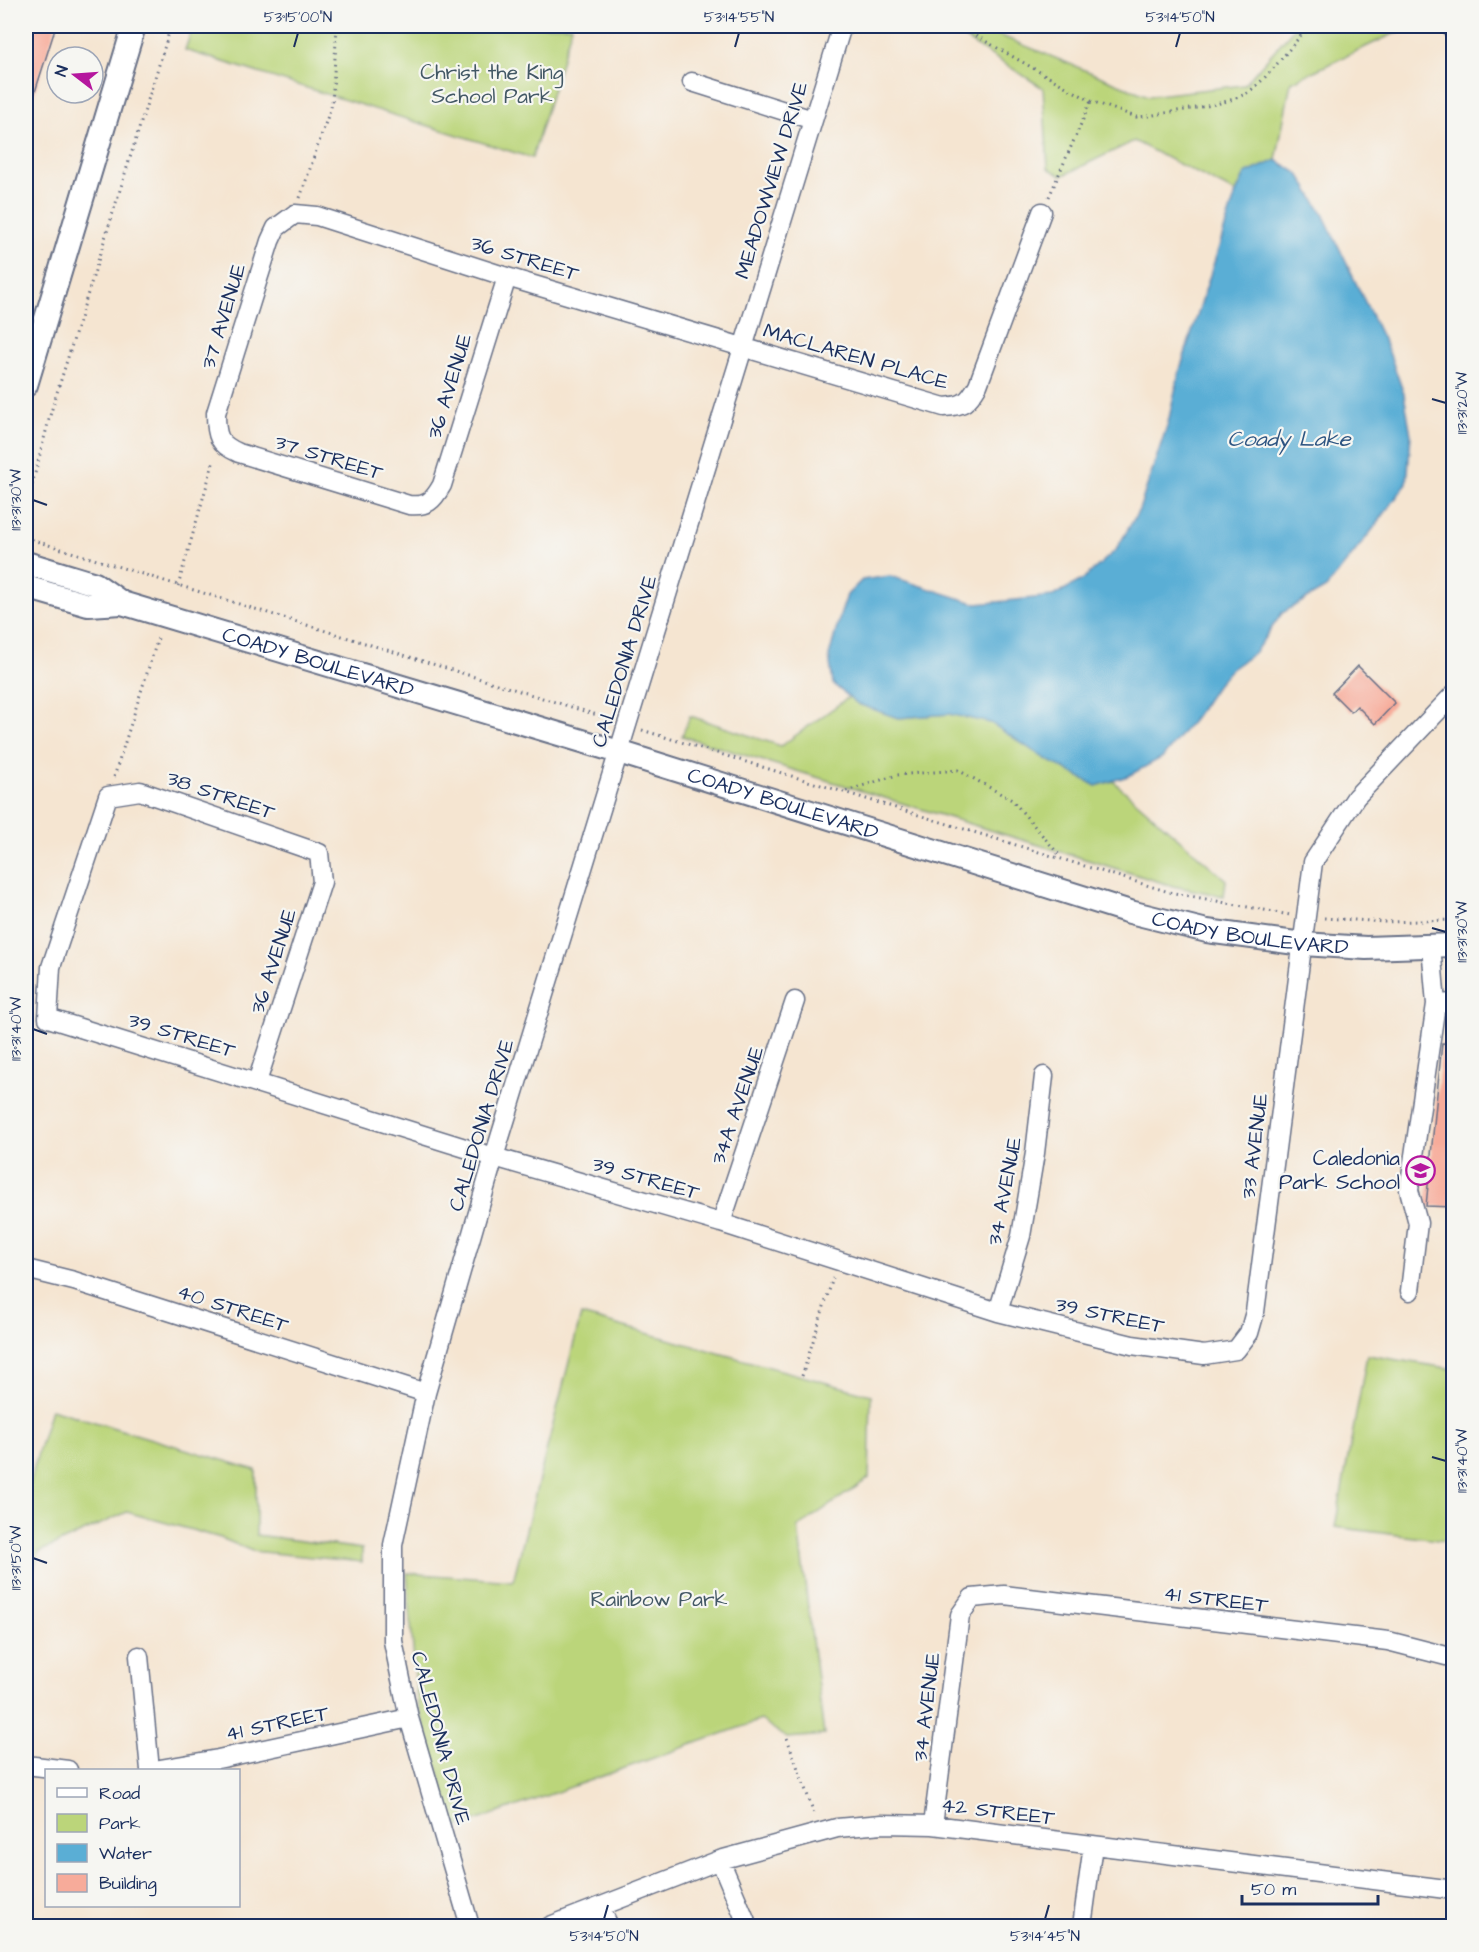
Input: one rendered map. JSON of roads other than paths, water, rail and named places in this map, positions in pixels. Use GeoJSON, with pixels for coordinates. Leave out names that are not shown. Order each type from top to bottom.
{"type":"FeatureCollection","features":[{"type":"Feature","properties":{"kind":"main road"},"geometry":{"type":"LineString","coordinates":[[26,385],[134,26]]}},
{"type":"Feature","properties":{"kind":"main road","name":"COADY BOULEVARD"},"geometry":{"type":"LineString","coordinates":[[26,562],[95,584],[122,603],[619,752],[1130,912],[1207,931],[1303,944],[1366,948],[1442,945]]}},
{"type":"Feature","properties":{"kind":"main road","name":"COADY BOULEVARD"},"geometry":{"type":"LineString","coordinates":[[26,587],[88,605],[122,603]]}},
{"type":"Feature","properties":{"kind":"street","name":"MEADOWVIEW DRIVE"},"geometry":{"type":"LineString","coordinates":[[743,348],[842,26]]}},
{"type":"Feature","properties":{"kind":"street"},"geometry":{"type":"LineString","coordinates":[[1450,26],[1454,31]]}},
{"type":"Feature","properties":{"kind":"street"},"geometry":{"type":"LineString","coordinates":[[692,82],[813,120]]}},
{"type":"Feature","properties":{"kind":"street","name":"MACLAREN PLACE"},"geometry":{"type":"LineString","coordinates":[[743,348],[944,407],[958,406],[969,399],[978,385],[1042,212]]}},
{"type":"Feature","properties":{"kind":"street","name":"36 STREET"},"geometry":{"type":"LineString","coordinates":[[295,214],[317,216],[507,277],[743,348]]}},
{"type":"Feature","properties":{"kind":"street","name":"37 AVENUE"},"geometry":{"type":"LineString","coordinates":[[220,441],[216,426],[216,413],[270,241],[276,228],[295,214]]}},
{"type":"Feature","properties":{"kind":"street","name":"36 AVENUE"},"geometry":{"type":"LineString","coordinates":[[427,503],[436,496],[442,485],[507,277]]}},
{"type":"Feature","properties":{"kind":"street","name":"CALEDONIA DRIVE"},"geometry":{"type":"LineString","coordinates":[[470,1926],[409,1718],[393,1641],[393,1545],[426,1393],[494,1157],[743,348]]}},
{"type":"Feature","properties":{"kind":"street","name":"37 STREET"},"geometry":{"type":"LineString","coordinates":[[220,441],[239,453],[409,505],[420,506],[427,503]]}},
{"type":"Feature","properties":{"kind":"street","name":"33 AVENUE"},"geometry":{"type":"LineString","coordinates":[[1236,1350],[1249,1333],[1255,1312],[1313,862],[1356,797],[1454,694]]}},
{"type":"Feature","properties":{"kind":"street","name":"38 STREET"},"geometry":{"type":"LineString","coordinates":[[48,1018],[51,967],[108,796],[140,791],[319,853]]}},
{"type":"Feature","properties":{"kind":"street","name":"36 AVENUE"},"geometry":{"type":"LineString","coordinates":[[257,1082],[322,882],[319,853]]}},
{"type":"Feature","properties":{"kind":"street"},"geometry":{"type":"LineString","coordinates":[[1410,1292],[1418,1223],[1409,1190],[1445,1004],[1442,945]]}},
{"type":"Feature","properties":{"kind":"street","name":"34A AVENUE"},"geometry":{"type":"LineString","coordinates":[[721,1223],[795,1002]]}},
{"type":"Feature","properties":{"kind":"street","name":"39 STREET"},"geometry":{"type":"LineString","coordinates":[[48,1018],[494,1157],[721,1223],[998,1312],[1132,1345],[1204,1355],[1236,1350]]}},
{"type":"Feature","properties":{"kind":"street","name":"34 AVENUE"},"geometry":{"type":"LineString","coordinates":[[998,1312],[1021,1236],[1035,1153],[1044,1076]]}},
{"type":"Feature","properties":{"kind":"street","name":"40 STREET"},"geometry":{"type":"LineString","coordinates":[[26,1269],[74,1281],[426,1393]]}},
{"type":"Feature","properties":{"kind":"street","name":"41 STREET"},"geometry":{"type":"LineString","coordinates":[[972,1598],[1004,1595],[1388,1641],[1454,1658]]}},
{"type":"Feature","properties":{"kind":"street","name":"34 AVENUE"},"geometry":{"type":"LineString","coordinates":[[933,1825],[960,1615],[972,1598]]}},
{"type":"Feature","properties":{"kind":"street"},"geometry":{"type":"LineString","coordinates":[[139,1656],[152,1769]]}},
{"type":"Feature","properties":{"kind":"street","name":"41 STREET"},"geometry":{"type":"LineString","coordinates":[[158,1769],[218,1759],[409,1718]]}},
{"type":"Feature","properties":{"kind":"street"},"geometry":{"type":"LineString","coordinates":[[26,1765],[60,1769]]}},
{"type":"Feature","properties":{"kind":"street","name":"42 STREET"},"geometry":{"type":"LineString","coordinates":[[550,1926],[720,1860],[837,1828],[882,1824],[933,1825],[1454,1890]]}},
{"type":"Feature","properties":{"kind":"street"},"geometry":{"type":"LineString","coordinates":[[1082,1926],[1093,1845]]}},
{"type":"Feature","properties":{"kind":"street"},"geometry":{"type":"LineString","coordinates":[[720,1860],[748,1926]]}},
{"type":"Feature","properties":{"kind":"street"},"geometry":{"type":"LineString","coordinates":[[600,1907],[609,1926]]}},
{"type":"Feature","properties":{"kind":"water","name":"Coady Lake"},"geometry":{"type":"Polygon","coordinates":[[[1276,160],[1299,174],[1323,214],[1389,352],[1404,394],[1411,435],[1407,483],[1326,588],[1282,613],[1255,652],[1230,670],[1216,686],[1196,716],[1163,757],[1128,776],[1096,786],[1044,758],[991,723],[949,714],[898,718],[858,704],[833,684],[829,656],[840,616],[847,595],[862,580],[890,576],[977,604],[1053,596],[1082,580],[1116,550],[1139,510],[1168,423],[1179,373],[1236,193],[1245,174],[1276,160]]]}},
{"type":"Feature","properties":{"kind":"place","name":"Caledonia Park School"},"geometry":{"type":"Point","coordinates":[1421,1170]}},
{"type":"Feature","properties":{"kind":"park label","name":"Christ the King School Park"},"geometry":{"type":"Point","coordinates":[492,84]}},
{"type":"Feature","properties":{"kind":"park label","name":"Rainbow Park"},"geometry":{"type":"Point","coordinates":[659,1599]}}]}
